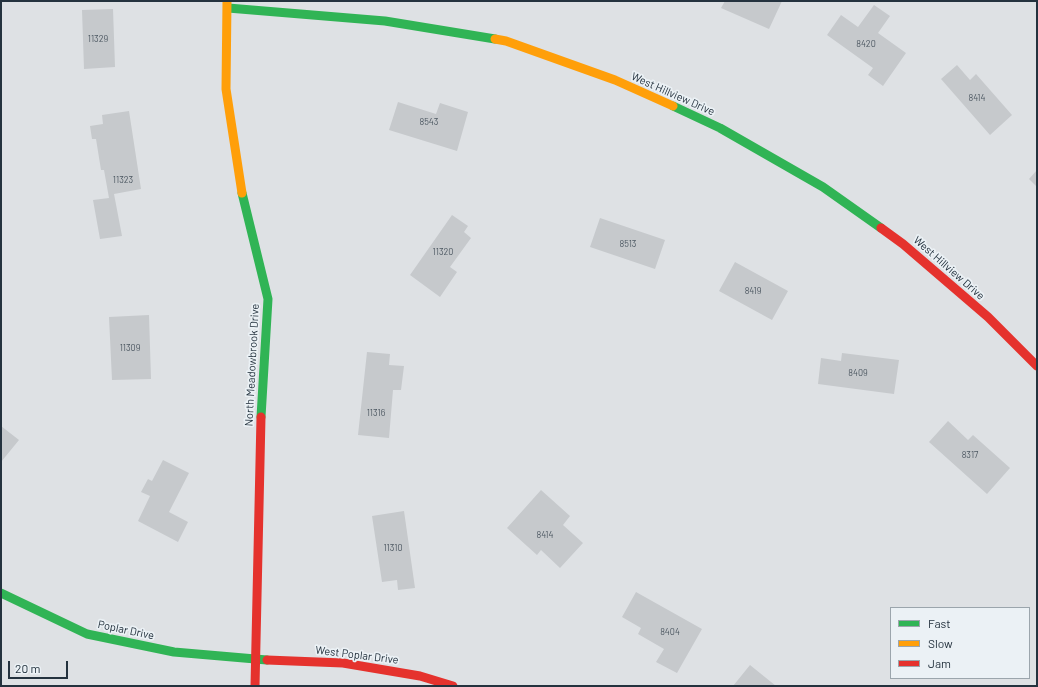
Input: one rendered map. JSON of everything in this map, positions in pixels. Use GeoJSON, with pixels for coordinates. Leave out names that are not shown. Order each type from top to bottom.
{"type":"FeatureCollection","features":[{"type":"Feature","properties":{"kind":"street","name":"West Hillview Drive"},"geometry":{"type":"LineString","coordinates":[[228,5],[385,21],[506,41],[615,80],[720,128],[823,187],[903,244],[988,317],[1037,366]]}},
{"type":"Feature","properties":{"kind":"street","name":"North Meadowbrook Drive"},"geometry":{"type":"LineString","coordinates":[[228,5],[226,89],[242,194],[268,299],[262,382],[255,686]]}},
{"type":"Feature","properties":{"kind":"street","name":"Poplar Drive"},"geometry":{"type":"LineString","coordinates":[[1,593],[87,634],[174,652],[255,659]]}},
{"type":"Feature","properties":{"kind":"street","name":"West Poplar Drive"},"geometry":{"type":"LineString","coordinates":[[255,659],[343,664],[420,676],[454,686]]}},
{"type":"Feature","properties":{"kind":"building"},"geometry":{"type":"Polygon","coordinates":[[[725,1],[782,1],[769,29],[721,8],[725,1]]]}},
{"type":"Feature","properties":{"kind":"building"},"geometry":{"type":"Polygon","coordinates":[[[874,5],[890,16],[878,33],[906,53],[883,86],[868,75],[873,68],[827,35],[841,15],[858,27],[874,5]]]}},
{"type":"Feature","properties":{"kind":"building"},"geometry":{"type":"Polygon","coordinates":[[[113,9],[115,67],[84,69],[82,10],[113,9]]]}},
{"type":"Feature","properties":{"kind":"building"},"geometry":{"type":"Polygon","coordinates":[[[957,65],[970,80],[976,74],[1012,115],[990,135],[941,79],[957,65]]]}},
{"type":"Feature","properties":{"kind":"building"},"geometry":{"type":"Polygon","coordinates":[[[398,102],[436,114],[440,103],[468,112],[457,151],[389,130],[398,102]]]}},
{"type":"Feature","properties":{"kind":"building"},"geometry":{"type":"Polygon","coordinates":[[[129,111],[141,189],[114,194],[122,236],[100,239],[93,200],[109,198],[104,170],[101,170],[96,139],[92,139],[90,126],[103,124],[102,115],[129,111]]]}},
{"type":"Feature","properties":{"kind":"building"},"geometry":{"type":"Polygon","coordinates":[[[1037,170],[1037,187],[1029,179],[1037,170]]]}},
{"type":"Feature","properties":{"kind":"building"},"geometry":{"type":"Polygon","coordinates":[[[452,215],[468,226],[464,232],[471,238],[450,267],[457,272],[440,297],[410,275],[452,215]]]}},
{"type":"Feature","properties":{"kind":"building"},"geometry":{"type":"Polygon","coordinates":[[[600,218],[665,240],[655,269],[590,247],[600,218]]]}},
{"type":"Feature","properties":{"kind":"building"},"geometry":{"type":"Polygon","coordinates":[[[735,262],[788,291],[772,320],[719,291],[735,262]]]}},
{"type":"Feature","properties":{"kind":"building"},"geometry":{"type":"Polygon","coordinates":[[[149,315],[151,379],[112,380],[109,317],[149,315]]]}},
{"type":"Feature","properties":{"kind":"building"},"geometry":{"type":"Polygon","coordinates":[[[367,352],[390,354],[389,365],[404,366],[401,390],[393,390],[389,438],[358,435],[367,352]]]}},
{"type":"Feature","properties":{"kind":"building"},"geometry":{"type":"Polygon","coordinates":[[[842,353],[899,360],[894,394],[818,384],[821,358],[841,361],[842,353]]]}},
{"type":"Feature","properties":{"kind":"building"},"geometry":{"type":"Polygon","coordinates":[[[948,421],[968,440],[973,435],[1010,468],[987,494],[929,442],[948,421]]]}},
{"type":"Feature","properties":{"kind":"building"},"geometry":{"type":"Polygon","coordinates":[[[1,426],[19,440],[1,462],[1,426]]]}},
{"type":"Feature","properties":{"kind":"building"},"geometry":{"type":"Polygon","coordinates":[[[163,460],[189,473],[169,512],[188,522],[178,542],[138,521],[150,496],[141,492],[148,479],[152,481],[163,460]]]}},
{"type":"Feature","properties":{"kind":"building"},"geometry":{"type":"Polygon","coordinates":[[[541,490],[570,516],[563,525],[583,543],[560,568],[541,550],[537,555],[507,528],[541,490]]]}},
{"type":"Feature","properties":{"kind":"building"},"geometry":{"type":"Polygon","coordinates":[[[404,511],[415,588],[398,590],[397,580],[382,582],[372,516],[404,511]]]}},
{"type":"Feature","properties":{"kind":"building"},"geometry":{"type":"Polygon","coordinates":[[[636,592],[702,629],[677,673],[656,662],[664,649],[638,634],[641,628],[622,617],[636,592]]]}},
{"type":"Feature","properties":{"kind":"building"},"geometry":{"type":"Polygon","coordinates":[[[750,665],[776,686],[733,686],[750,665]]]}},
{"type":"Feature","properties":{"kind":"traffic: fast"},"geometry":{"type":"LineString","coordinates":[[228,8],[385,21],[495,39]]}},
{"type":"Feature","properties":{"kind":"traffic: fast"},"geometry":{"type":"LineString","coordinates":[[673,106],[720,128],[823,187],[881,228]]}},
{"type":"Feature","properties":{"kind":"traffic: fast"},"geometry":{"type":"LineString","coordinates":[[242,193],[268,299],[261,417]]}},
{"type":"Feature","properties":{"kind":"traffic: fast"},"geometry":{"type":"LineString","coordinates":[[1,593],[87,634],[174,652],[267,660]]}},
{"type":"Feature","properties":{"kind":"traffic: slow"},"geometry":{"type":"LineString","coordinates":[[227,1],[226,89],[242,193]]}},
{"type":"Feature","properties":{"kind":"traffic: slow"},"geometry":{"type":"LineString","coordinates":[[495,39],[506,41],[615,80],[673,106]]}},
{"type":"Feature","properties":{"kind":"traffic: jam"},"geometry":{"type":"LineString","coordinates":[[881,228],[903,244],[988,317],[1037,366]]}},
{"type":"Feature","properties":{"kind":"traffic: jam"},"geometry":{"type":"LineString","coordinates":[[255,686],[261,417]]}},
{"type":"Feature","properties":{"kind":"traffic: jam"},"geometry":{"type":"LineString","coordinates":[[267,660],[343,663],[420,676],[453,686]]}}]}
